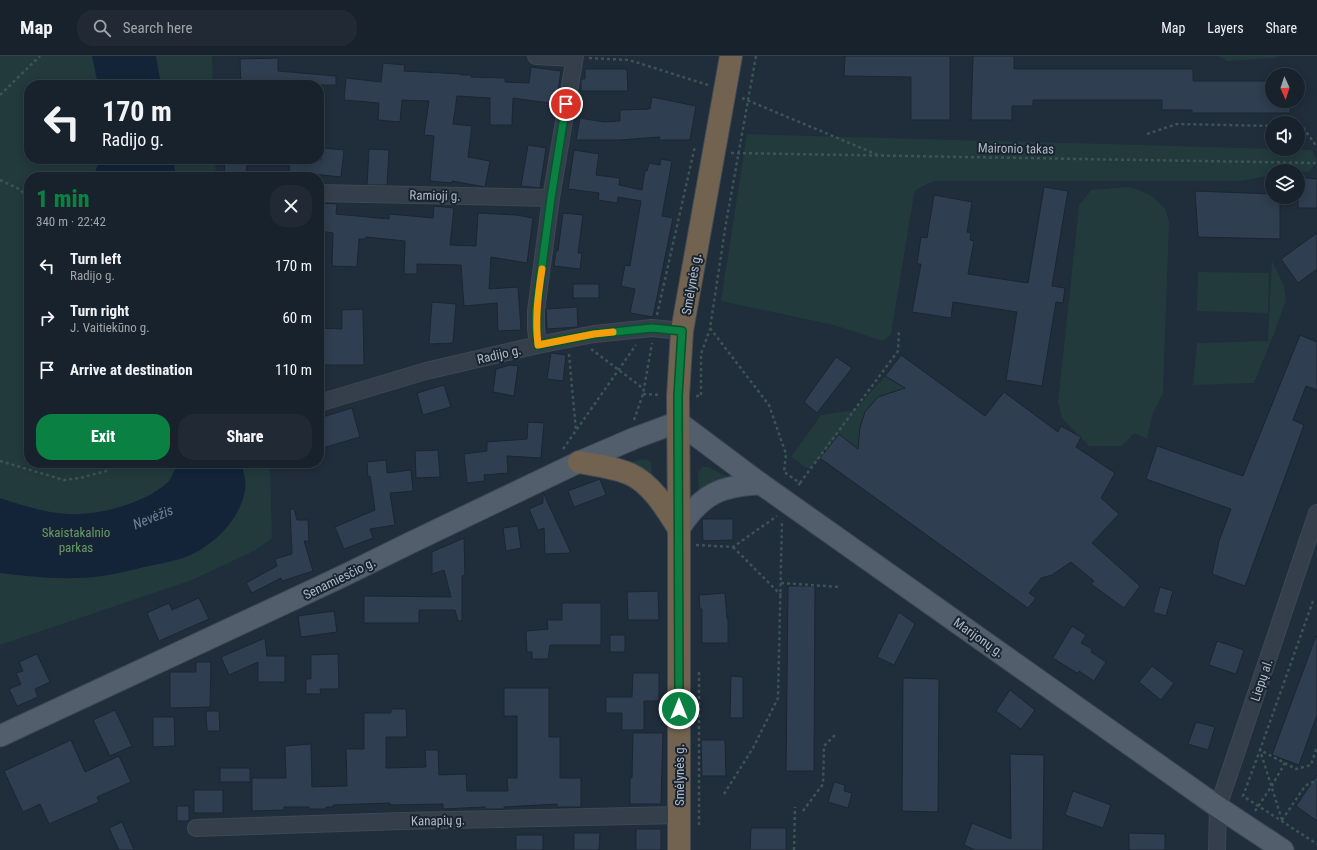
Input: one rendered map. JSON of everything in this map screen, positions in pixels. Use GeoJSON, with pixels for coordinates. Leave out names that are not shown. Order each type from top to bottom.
{"type":"FeatureCollection","features":[{"type":"Feature","properties":{"kind":"highway","name":"Smėlynės g."},"geometry":{"type":"LineString","coordinates":[[679,850],[678,396],[682,331],[731,56]]}},
{"type":"Feature","properties":{"kind":"highway"},"geometry":{"type":"LineString","coordinates":[[571,456],[631,475],[651,489],[667,510],[679,537]]}},
{"type":"Feature","properties":{"kind":"main road","name":"Senamiesčio g."},"geometry":{"type":"LineString","coordinates":[[0,736],[341,577],[410,543],[571,456],[635,438],[678,422]]}},
{"type":"Feature","properties":{"kind":"main road","name":"Marijonų g."},"geometry":{"type":"LineString","coordinates":[[678,422],[762,484],[784,511],[1283,850]]}},
{"type":"Feature","properties":{"kind":"main road"},"geometry":{"type":"LineString","coordinates":[[679,537],[688,515],[697,506],[718,491],[741,484],[762,484]]}},
{"type":"Feature","properties":{"kind":"street"},"geometry":{"type":"LineString","coordinates":[[536,56],[574,57],[551,198],[536,311],[538,345]]}},
{"type":"Feature","properties":{"kind":"street","name":"Ramioji g."},"geometry":{"type":"LineString","coordinates":[[324,193],[551,198]]}},
{"type":"Feature","properties":{"kind":"street","name":"Radijo g."},"geometry":{"type":"LineString","coordinates":[[324,401],[426,371],[538,345],[594,334],[648,329],[682,331]]}},
{"type":"Feature","properties":{"kind":"street","name":"Liepų al."},"geometry":{"type":"LineString","coordinates":[[1217,850],[1218,807],[1317,513]]}},
{"type":"Feature","properties":{"kind":"street","name":"Kanapių g."},"geometry":{"type":"LineString","coordinates":[[196,828],[402,821],[679,816]]}},
{"type":"Feature","properties":{"kind":"path"},"geometry":{"type":"LineString","coordinates":[[0,94],[40,56]]}},
{"type":"Feature","properties":{"kind":"path"},"geometry":{"type":"LineString","coordinates":[[756,56],[726,223],[710,328],[769,405],[786,454],[784,472],[800,483]]}},
{"type":"Feature","properties":{"kind":"path"},"geometry":{"type":"LineString","coordinates":[[574,57],[629,60],[725,91],[880,156]]}},
{"type":"Feature","properties":{"kind":"path"},"geometry":{"type":"LineString","coordinates":[[1147,134],[1177,124],[1265,126]]}},
{"type":"Feature","properties":{"kind":"path"},"geometry":{"type":"LineString","coordinates":[[1305,130],[1317,147]]}},
{"type":"Feature","properties":{"kind":"path","name":"Maironio takas"},"geometry":{"type":"LineString","coordinates":[[714,153],[1317,164]]}},
{"type":"Feature","properties":{"kind":"path"},"geometry":{"type":"LineString","coordinates":[[0,180],[21,190],[24,194]]}},
{"type":"Feature","properties":{"kind":"path"},"geometry":{"type":"LineString","coordinates":[[576,431],[648,329]]}},
{"type":"Feature","properties":{"kind":"path"},"geometry":{"type":"LineString","coordinates":[[679,537],[699,545],[733,547],[784,511],[800,483],[898,351],[899,330]]}},
{"type":"Feature","properties":{"kind":"path"},"geometry":{"type":"LineString","coordinates":[[572,339],[644,389]]}},
{"type":"Feature","properties":{"kind":"path"},"geometry":{"type":"LineString","coordinates":[[571,456],[576,431],[572,339]]}},
{"type":"Feature","properties":{"kind":"path"},"geometry":{"type":"LineString","coordinates":[[0,461],[64,480],[80,478],[106,471],[111,468]]}},
{"type":"Feature","properties":{"kind":"path"},"geometry":{"type":"LineString","coordinates":[[724,794],[753,748],[778,698],[784,511]]}},
{"type":"Feature","properties":{"kind":"path"},"geometry":{"type":"LineString","coordinates":[[733,547],[781,595]]}},
{"type":"Feature","properties":{"kind":"path"},"geometry":{"type":"LineString","coordinates":[[781,583],[840,587]]}},
{"type":"Feature","properties":{"kind":"path"},"geometry":{"type":"LineString","coordinates":[[1313,601],[1243,796],[1317,844]]}},
{"type":"Feature","properties":{"kind":"path"},"geometry":{"type":"LineString","coordinates":[[803,811],[823,784],[824,746],[836,734]]}},
{"type":"Feature","properties":{"kind":"path"},"geometry":{"type":"LineString","coordinates":[[1260,750],[1296,769],[1311,765],[1317,747]]}},
{"type":"Feature","properties":{"kind":"path"},"geometry":{"type":"LineString","coordinates":[[1260,750],[1282,820]]}},
{"type":"Feature","properties":{"kind":"path"},"geometry":{"type":"LineString","coordinates":[[1245,824],[1259,806],[1286,763]]}},
{"type":"Feature","properties":{"kind":"path"},"geometry":{"type":"LineString","coordinates":[[1282,820],[1304,786],[1317,780]]}},
{"type":"Feature","properties":{"kind":"path"},"geometry":{"type":"LineString","coordinates":[[794,850],[795,807]]}},
{"type":"Feature","properties":{"kind":"green space","name":"Skaistakalnio parkas"},"geometry":{"type":"Polygon","coordinates":[[[0,56],[212,56],[213,80],[24,80],[24,164],[215,164],[216,172],[24,172],[24,468],[270,468],[272,538],[256,550],[192,580],[0,645],[0,56]]]}},
{"type":"Feature","properties":{"kind":"green space"},"geometry":{"type":"Polygon","coordinates":[[[1218,56],[1279,56],[1275,58],[1227,61],[1218,56]]]}},
{"type":"Feature","properties":{"kind":"green space"},"geometry":{"type":"Polygon","coordinates":[[[747,134],[1265,149],[1265,156],[1305,156],[1305,150],[1312,150],[1317,161],[1309,172],[1305,172],[1305,164],[1265,164],[1265,176],[1241,181],[934,181],[917,189],[914,194],[891,334],[883,341],[834,325],[721,301],[747,134]]]}},
{"type":"Feature","properties":{"kind":"green space"},"geometry":{"type":"Polygon","coordinates":[[[1130,187],[1150,195],[1165,208],[1169,222],[1163,394],[1153,413],[1147,439],[1134,433],[1122,446],[1089,446],[1062,418],[1058,402],[1079,206],[1091,190],[1130,187]]]}},
{"type":"Feature","properties":{"kind":"green space"},"geometry":{"type":"Polygon","coordinates":[[[1272,261],[1284,286],[1286,300],[1254,383],[1193,385],[1197,343],[1268,341],[1272,261]]]}},
{"type":"Feature","properties":{"kind":"green space"},"geometry":{"type":"Polygon","coordinates":[[[1198,272],[1269,273],[1268,313],[1197,311],[1198,272]]]}},
{"type":"Feature","properties":{"kind":"green space"},"geometry":{"type":"Polygon","coordinates":[[[885,376],[905,388],[881,396],[868,408],[862,421],[858,449],[839,434],[809,469],[791,457],[821,415],[855,410],[885,376]]]}},
{"type":"Feature","properties":{"kind":"green space"},"geometry":{"type":"Polygon","coordinates":[[[643,459],[651,462],[652,480],[625,464],[643,459]]]}},
{"type":"Feature","properties":{"kind":"green space"},"geometry":{"type":"Polygon","coordinates":[[[702,467],[708,467],[728,477],[728,480],[699,493],[698,473],[702,467]]]}},
{"type":"Feature","properties":{"kind":"water"},"geometry":{"type":"Polygon","coordinates":[[[92,56],[156,56],[160,80],[97,80],[92,56]]]}},
{"type":"Feature","properties":{"kind":"water"},"geometry":{"type":"Polygon","coordinates":[[[98,164],[174,164],[175,172],[95,172],[98,164]]]}},
{"type":"Feature","properties":{"kind":"water","name":"Nevėžis"},"geometry":{"type":"Polygon","coordinates":[[[176,468],[242,468],[246,483],[242,501],[237,512],[223,532],[204,548],[183,558],[102,576],[85,578],[57,578],[0,573],[0,498],[51,512],[68,514],[93,513],[121,507],[135,502],[159,489],[168,482],[176,468]]]}},
{"type":"Feature","properties":{"kind":"building"},"geometry":{"type":"Polygon","coordinates":[[[845,56],[950,56],[950,120],[911,120],[911,77],[844,76],[845,56]]]}},
{"type":"Feature","properties":{"kind":"building"},"geometry":{"type":"Polygon","coordinates":[[[973,56],[1014,56],[1014,69],[1193,69],[1193,81],[1265,81],[1265,108],[1290,108],[1290,113],[1192,113],[1192,110],[1162,110],[1162,100],[1033,100],[1033,106],[1012,106],[1012,120],[971,120],[973,56]]]}},
{"type":"Feature","properties":{"kind":"building"},"geometry":{"type":"Polygon","coordinates":[[[278,58],[278,71],[336,76],[336,85],[324,85],[324,80],[241,80],[240,59],[278,58]]]}},
{"type":"Feature","properties":{"kind":"building"},"geometry":{"type":"Polygon","coordinates":[[[383,63],[405,65],[404,71],[461,74],[471,75],[471,77],[505,78],[505,82],[529,83],[531,67],[561,71],[556,104],[513,98],[512,125],[490,125],[490,98],[457,96],[453,124],[472,126],[468,157],[490,161],[485,187],[452,181],[452,183],[430,181],[434,136],[424,135],[429,101],[402,100],[400,122],[378,120],[379,103],[344,100],[346,78],[381,82],[383,63]]]}},
{"type":"Feature","properties":{"kind":"building"},"geometry":{"type":"Polygon","coordinates":[[[585,69],[627,69],[628,91],[581,91],[581,79],[585,79],[585,69]]]}},
{"type":"Feature","properties":{"kind":"building"},"geometry":{"type":"Polygon","coordinates":[[[652,97],[696,106],[690,140],[659,140],[660,137],[620,140],[576,140],[580,118],[604,122],[620,121],[620,110],[650,109],[652,97]]]}},
{"type":"Feature","properties":{"kind":"building"},"geometry":{"type":"Polygon","coordinates":[[[528,145],[546,148],[540,188],[521,186],[528,145]]]}},
{"type":"Feature","properties":{"kind":"building"},"geometry":{"type":"Polygon","coordinates":[[[324,148],[344,150],[341,177],[324,175],[324,172],[289,172],[290,164],[324,164],[324,148]]]}},
{"type":"Feature","properties":{"kind":"building"},"geometry":{"type":"Polygon","coordinates":[[[369,149],[389,150],[387,185],[367,185],[369,149]]]}},
{"type":"Feature","properties":{"kind":"building"},"geometry":{"type":"Polygon","coordinates":[[[574,150],[599,154],[596,175],[620,178],[619,185],[642,190],[645,170],[647,171],[649,163],[660,165],[661,159],[672,161],[662,216],[673,218],[653,317],[630,313],[635,289],[621,286],[625,265],[630,266],[641,201],[618,197],[617,203],[598,200],[599,193],[568,189],[574,150]]]}},
{"type":"Feature","properties":{"kind":"building"},"geometry":{"type":"Polygon","coordinates":[[[225,164],[247,164],[246,172],[224,172],[225,164]]]}},
{"type":"Feature","properties":{"kind":"building"},"geometry":{"type":"Polygon","coordinates":[[[1305,178],[1317,179],[1317,208],[1298,208],[1298,204],[1305,204],[1305,178]]]}},
{"type":"Feature","properties":{"kind":"building"},"geometry":{"type":"Polygon","coordinates":[[[1044,187],[1068,191],[1052,286],[1065,288],[1063,303],[1056,302],[1042,386],[1006,380],[1017,312],[953,302],[951,318],[912,312],[921,264],[917,264],[921,237],[927,238],[934,195],[972,202],[967,232],[971,233],[970,240],[974,241],[968,274],[1028,283],[1044,187]]]}},
{"type":"Feature","properties":{"kind":"building"},"geometry":{"type":"Polygon","coordinates":[[[1195,191],[1265,194],[1265,204],[1280,204],[1280,239],[1198,237],[1195,191]]]}},
{"type":"Feature","properties":{"kind":"building"},"geometry":{"type":"Polygon","coordinates":[[[324,203],[337,204],[336,214],[389,219],[389,214],[433,218],[434,206],[454,208],[450,245],[476,246],[478,213],[516,215],[533,218],[527,263],[491,257],[489,289],[518,287],[521,330],[498,331],[497,303],[464,306],[461,265],[417,264],[417,274],[404,274],[405,241],[366,237],[365,239],[359,239],[357,267],[332,266],[333,233],[324,232],[324,203]]]}},
{"type":"Feature","properties":{"kind":"building"},"geometry":{"type":"Polygon","coordinates":[[[563,213],[583,215],[578,253],[582,253],[580,269],[554,266],[556,251],[558,251],[563,213]]]}},
{"type":"Feature","properties":{"kind":"building"},"geometry":{"type":"Polygon","coordinates":[[[1317,233],[1317,269],[1298,283],[1281,259],[1317,233]]]}},
{"type":"Feature","properties":{"kind":"building"},"geometry":{"type":"Polygon","coordinates":[[[573,284],[599,284],[599,298],[573,298],[573,284]]]}},
{"type":"Feature","properties":{"kind":"building"},"geometry":{"type":"Polygon","coordinates":[[[432,302],[456,304],[453,343],[429,344],[432,302]]]}},
{"type":"Feature","properties":{"kind":"building"},"geometry":{"type":"Polygon","coordinates":[[[577,307],[578,327],[547,329],[546,309],[577,307]]]}},
{"type":"Feature","properties":{"kind":"building"},"geometry":{"type":"Polygon","coordinates":[[[363,309],[364,365],[324,365],[324,328],[342,329],[342,310],[363,309]]]}},
{"type":"Feature","properties":{"kind":"building"},"geometry":{"type":"Polygon","coordinates":[[[1300,335],[1317,342],[1317,390],[1306,386],[1293,420],[1304,425],[1245,586],[1212,574],[1219,541],[1231,509],[1146,479],[1157,446],[1243,476],[1300,335]]]}},
{"type":"Feature","properties":{"kind":"building"},"geometry":{"type":"Polygon","coordinates":[[[551,353],[566,355],[563,381],[547,379],[551,353]]]}},
{"type":"Feature","properties":{"kind":"building"},"geometry":{"type":"Polygon","coordinates":[[[901,355],[985,416],[1004,392],[1058,432],[1061,426],[1081,437],[1076,447],[1115,473],[1101,498],[1119,514],[1092,543],[1140,586],[1124,608],[1091,584],[1094,581],[1071,562],[1052,575],[1041,578],[1029,593],[1036,598],[1028,608],[820,458],[839,434],[858,449],[860,427],[865,412],[878,397],[905,388],[885,376],[901,355]]]}},
{"type":"Feature","properties":{"kind":"building"},"geometry":{"type":"Polygon","coordinates":[[[836,357],[852,368],[817,413],[804,402],[836,357]]]}},
{"type":"Feature","properties":{"kind":"building"},"geometry":{"type":"Polygon","coordinates":[[[510,365],[518,366],[514,396],[493,392],[496,369],[510,365]]]}},
{"type":"Feature","properties":{"kind":"building"},"geometry":{"type":"Polygon","coordinates":[[[444,385],[451,407],[423,415],[417,393],[444,385]]]}},
{"type":"Feature","properties":{"kind":"building"},"geometry":{"type":"Polygon","coordinates":[[[352,408],[360,437],[324,448],[324,416],[352,408]]]}},
{"type":"Feature","properties":{"kind":"building"},"geometry":{"type":"Polygon","coordinates":[[[528,422],[544,423],[541,458],[507,456],[508,473],[484,475],[485,481],[467,483],[464,454],[487,451],[487,442],[527,439],[528,422]]]}},
{"type":"Feature","properties":{"kind":"building"},"geometry":{"type":"Polygon","coordinates":[[[438,450],[440,477],[416,478],[415,451],[438,450]]]}},
{"type":"Feature","properties":{"kind":"building"},"geometry":{"type":"Polygon","coordinates":[[[386,460],[387,473],[411,470],[413,491],[390,493],[395,525],[370,529],[373,538],[344,549],[335,527],[375,510],[370,476],[368,477],[367,462],[386,460]]]}},
{"type":"Feature","properties":{"kind":"building"},"geometry":{"type":"Polygon","coordinates":[[[600,479],[606,495],[574,507],[568,491],[600,479]]]}},
{"type":"Feature","properties":{"kind":"building"},"geometry":{"type":"Polygon","coordinates":[[[543,492],[571,553],[545,554],[544,528],[538,530],[529,509],[543,503],[543,492]]]}},
{"type":"Feature","properties":{"kind":"building"},"geometry":{"type":"Polygon","coordinates":[[[290,509],[294,509],[297,520],[308,520],[309,541],[304,541],[313,571],[282,581],[281,578],[252,593],[246,583],[277,566],[275,559],[292,554],[290,509]]]}},
{"type":"Feature","properties":{"kind":"building"},"geometry":{"type":"Polygon","coordinates":[[[702,519],[733,519],[733,540],[703,541],[702,519]]]}},
{"type":"Feature","properties":{"kind":"building"},"geometry":{"type":"Polygon","coordinates":[[[518,526],[521,548],[506,551],[503,528],[518,526]]]}},
{"type":"Feature","properties":{"kind":"building"},"geometry":{"type":"Polygon","coordinates":[[[464,538],[465,575],[462,576],[462,621],[458,621],[455,610],[419,610],[419,623],[364,623],[364,596],[451,597],[444,570],[432,574],[432,552],[464,538]]]}},
{"type":"Feature","properties":{"kind":"building"},"geometry":{"type":"Polygon","coordinates":[[[788,586],[815,586],[814,771],[786,771],[788,586]]]}},
{"type":"Feature","properties":{"kind":"building"},"geometry":{"type":"Polygon","coordinates":[[[1160,587],[1173,591],[1166,616],[1153,612],[1160,587]]]}},
{"type":"Feature","properties":{"kind":"building"},"geometry":{"type":"Polygon","coordinates":[[[658,591],[659,620],[628,620],[627,592],[658,591]]]}},
{"type":"Feature","properties":{"kind":"building"},"geometry":{"type":"Polygon","coordinates":[[[725,593],[728,619],[728,643],[702,643],[702,609],[700,609],[699,595],[725,593]]]}},
{"type":"Feature","properties":{"kind":"building"},"geometry":{"type":"Polygon","coordinates":[[[199,598],[209,619],[159,641],[147,613],[169,603],[172,610],[199,598]]]}},
{"type":"Feature","properties":{"kind":"building"},"geometry":{"type":"Polygon","coordinates":[[[562,603],[601,603],[601,645],[550,645],[548,659],[532,659],[532,652],[527,652],[526,631],[548,629],[547,620],[562,620],[562,603]]]}},
{"type":"Feature","properties":{"kind":"building"},"geometry":{"type":"Polygon","coordinates":[[[334,611],[337,632],[301,637],[298,616],[334,611]]]}},
{"type":"Feature","properties":{"kind":"building"},"geometry":{"type":"Polygon","coordinates":[[[899,612],[915,624],[894,665],[877,657],[899,612]]]}},
{"type":"Feature","properties":{"kind":"building"},"geometry":{"type":"Polygon","coordinates":[[[1072,626],[1086,635],[1081,643],[1092,649],[1091,652],[1106,662],[1094,681],[1079,671],[1077,673],[1053,658],[1072,626]]]}},
{"type":"Feature","properties":{"kind":"building"},"geometry":{"type":"Polygon","coordinates":[[[610,635],[625,635],[625,652],[610,652],[610,635]]]}},
{"type":"Feature","properties":{"kind":"building"},"geometry":{"type":"Polygon","coordinates":[[[1316,636],[1317,715],[1299,765],[1272,755],[1316,636]]]}},
{"type":"Feature","properties":{"kind":"building"},"geometry":{"type":"Polygon","coordinates":[[[265,638],[267,656],[285,656],[285,682],[258,682],[258,662],[229,675],[221,657],[265,638]]]}},
{"type":"Feature","properties":{"kind":"building"},"geometry":{"type":"Polygon","coordinates":[[[1217,641],[1244,650],[1236,674],[1209,665],[1217,641]]]}},
{"type":"Feature","properties":{"kind":"building"},"geometry":{"type":"Polygon","coordinates":[[[37,654],[50,682],[35,689],[38,697],[17,706],[9,689],[21,684],[16,673],[23,671],[19,662],[37,654]]]}},
{"type":"Feature","properties":{"kind":"building"},"geometry":{"type":"Polygon","coordinates":[[[338,654],[339,689],[320,689],[321,694],[306,694],[306,679],[311,679],[311,655],[338,654]]]}},
{"type":"Feature","properties":{"kind":"building"},"geometry":{"type":"Polygon","coordinates":[[[196,662],[211,662],[210,707],[170,708],[170,672],[196,672],[196,662]]]}},
{"type":"Feature","properties":{"kind":"building"},"geometry":{"type":"Polygon","coordinates":[[[1152,666],[1174,683],[1161,700],[1139,682],[1152,666]]]}},
{"type":"Feature","properties":{"kind":"building"},"geometry":{"type":"Polygon","coordinates":[[[633,673],[659,673],[659,701],[644,701],[644,730],[622,730],[622,713],[606,713],[606,697],[632,697],[633,673]]]}},
{"type":"Feature","properties":{"kind":"building"},"geometry":{"type":"Polygon","coordinates":[[[731,676],[743,677],[743,718],[730,718],[731,676]]]}},
{"type":"Feature","properties":{"kind":"building"},"geometry":{"type":"Polygon","coordinates":[[[903,678],[939,679],[938,812],[902,811],[903,678]]]}},
{"type":"Feature","properties":{"kind":"building"},"geometry":{"type":"Polygon","coordinates":[[[504,688],[549,688],[549,737],[560,737],[560,778],[581,778],[581,807],[557,807],[557,804],[504,807],[504,809],[485,809],[485,807],[443,809],[443,804],[390,805],[390,803],[333,805],[333,807],[326,807],[326,809],[284,807],[284,810],[252,811],[252,778],[286,778],[285,746],[311,744],[312,787],[347,786],[346,749],[364,749],[364,713],[391,713],[391,709],[406,709],[407,737],[386,737],[386,768],[426,767],[425,750],[438,750],[439,775],[466,774],[467,791],[508,791],[507,778],[517,778],[517,716],[504,716],[504,688]]]}},
{"type":"Feature","properties":{"kind":"building"},"geometry":{"type":"Polygon","coordinates":[[[1010,690],[1035,710],[1021,729],[996,711],[1010,690]]]}},
{"type":"Feature","properties":{"kind":"building"},"geometry":{"type":"Polygon","coordinates":[[[115,710],[132,746],[110,756],[93,720],[115,710]]]}},
{"type":"Feature","properties":{"kind":"building"},"geometry":{"type":"Polygon","coordinates":[[[206,711],[219,711],[220,731],[207,731],[206,711]]]}},
{"type":"Feature","properties":{"kind":"building"},"geometry":{"type":"Polygon","coordinates":[[[153,717],[174,717],[175,746],[153,747],[153,717]]]}},
{"type":"Feature","properties":{"kind":"building"},"geometry":{"type":"Polygon","coordinates":[[[1196,722],[1215,727],[1208,750],[1188,744],[1196,722]]]}},
{"type":"Feature","properties":{"kind":"building"},"geometry":{"type":"Polygon","coordinates":[[[633,733],[663,733],[661,804],[630,804],[633,733]]]}},
{"type":"Feature","properties":{"kind":"building"},"geometry":{"type":"Polygon","coordinates":[[[71,740],[85,772],[119,756],[131,782],[97,797],[99,802],[49,824],[40,804],[23,812],[4,771],[71,740]]]}},
{"type":"Feature","properties":{"kind":"building"},"geometry":{"type":"Polygon","coordinates":[[[701,740],[725,740],[726,776],[702,776],[701,740]]]}},
{"type":"Feature","properties":{"kind":"building"},"geometry":{"type":"Polygon","coordinates":[[[1010,754],[1044,755],[1043,850],[975,850],[964,845],[972,823],[1011,839],[1010,754]]]}},
{"type":"Feature","properties":{"kind":"building"},"geometry":{"type":"Polygon","coordinates":[[[220,768],[250,768],[250,782],[220,782],[220,768]]]}},
{"type":"Feature","properties":{"kind":"building"},"geometry":{"type":"Polygon","coordinates":[[[1317,775],[1317,821],[1296,806],[1317,775]]]}},
{"type":"Feature","properties":{"kind":"building"},"geometry":{"type":"Polygon","coordinates":[[[834,782],[845,785],[844,791],[852,793],[848,808],[828,802],[834,782]]]}},
{"type":"Feature","properties":{"kind":"building"},"geometry":{"type":"Polygon","coordinates":[[[194,790],[223,790],[223,813],[194,813],[194,790]]]}},
{"type":"Feature","properties":{"kind":"building"},"geometry":{"type":"Polygon","coordinates":[[[1073,791],[1111,805],[1103,828],[1065,815],[1073,791]]]}},
{"type":"Feature","properties":{"kind":"building"},"geometry":{"type":"Polygon","coordinates":[[[177,806],[189,806],[189,821],[177,821],[177,806]]]}},
{"type":"Feature","properties":{"kind":"building"},"geometry":{"type":"Polygon","coordinates":[[[122,822],[134,850],[119,850],[109,828],[122,822]]]}},
{"type":"Feature","properties":{"kind":"building"},"geometry":{"type":"Polygon","coordinates":[[[751,828],[786,828],[786,850],[750,850],[751,828]]]}},
{"type":"Feature","properties":{"kind":"building"},"geometry":{"type":"Polygon","coordinates":[[[636,829],[661,829],[661,850],[636,850],[636,829]]]}},
{"type":"Feature","properties":{"kind":"building"},"geometry":{"type":"Polygon","coordinates":[[[574,833],[600,833],[599,850],[574,850],[574,833]]]}},
{"type":"Feature","properties":{"kind":"building"},"geometry":{"type":"Polygon","coordinates":[[[1129,833],[1165,834],[1165,850],[1129,850],[1129,833]]]}},
{"type":"Feature","properties":{"kind":"building"},"geometry":{"type":"Polygon","coordinates":[[[516,835],[543,835],[543,850],[516,850],[516,835]]]}},
{"type":"Feature","properties":{"kind":"slow traffic"},"geometry":{"type":"LineString","coordinates":[[542,269],[536,311],[538,345],[594,334],[613,332]]}},
{"type":"Feature","properties":{"kind":"route"},"geometry":{"type":"LineString","coordinates":[[566,104],[551,198],[536,311],[538,345],[594,334],[652,328],[682,331],[678,396],[679,709]]}}]}
